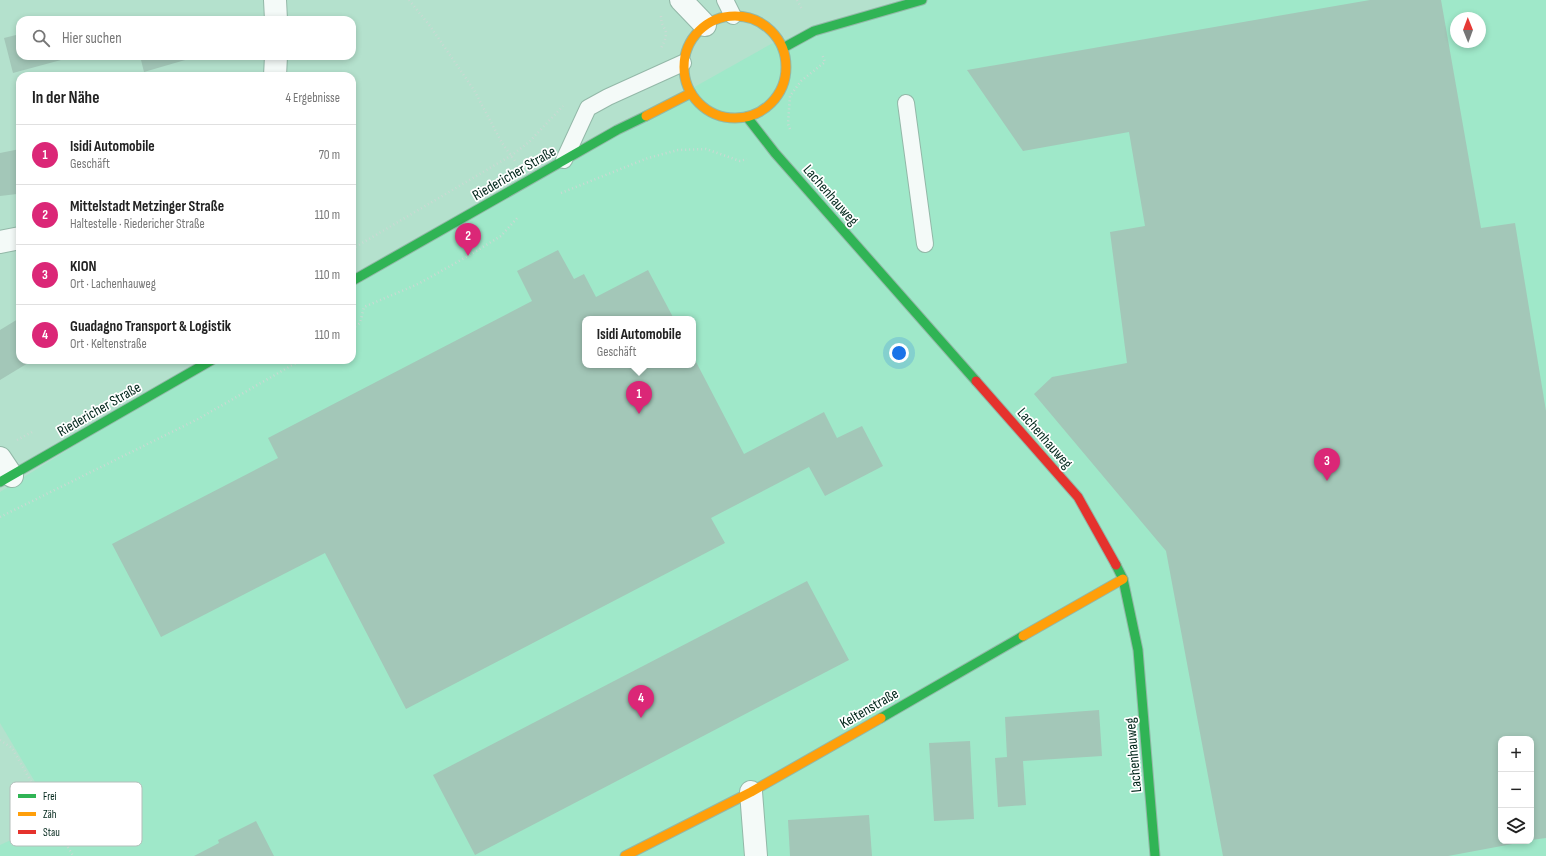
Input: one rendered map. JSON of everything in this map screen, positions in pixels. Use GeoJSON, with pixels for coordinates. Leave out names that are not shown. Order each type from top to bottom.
{"type":"FeatureCollection","features":[{"type":"Feature","properties":{"kind":"street"},"geometry":{"type":"LineString","coordinates":[[275,0],[276,16]]}},
{"type":"Feature","properties":{"kind":"street"},"geometry":{"type":"LineString","coordinates":[[682,0],[705,25]]}},
{"type":"Feature","properties":{"kind":"street"},"geometry":{"type":"LineString","coordinates":[[783,48],[814,31],[922,0]]}},
{"type":"Feature","properties":{"kind":"street"},"geometry":{"type":"LineString","coordinates":[[732,16],[752,19],[771,31],[783,48],[786,64],[784,83],[776,98],[763,110],[747,117],[723,117],[703,107],[691,93],[684,76],[683,63],[686,52],[695,36],[705,25],[719,19],[732,16]]}},
{"type":"Feature","properties":{"kind":"street"},"geometry":{"type":"LineString","coordinates":[[275,72],[276,60]]}},
{"type":"Feature","properties":{"kind":"street","name":"Riedericher Straße"},"geometry":{"type":"LineString","coordinates":[[356,279],[617,130],[691,93]]}},
{"type":"Feature","properties":{"kind":"street","name":"Lachenhauweg"},"geometry":{"type":"LineString","coordinates":[[747,117],[775,153],[1078,497],[1123,579],[1138,650],[1155,856]]}},
{"type":"Feature","properties":{"kind":"street"},"geometry":{"type":"LineString","coordinates":[[0,242],[16,239]]}},
{"type":"Feature","properties":{"kind":"street","name":"Riedericher Straße"},"geometry":{"type":"LineString","coordinates":[[6,479],[205,364]]}},
{"type":"Feature","properties":{"kind":"street"},"geometry":{"type":"LineString","coordinates":[[0,458],[6,479]]}},
{"type":"Feature","properties":{"kind":"street","name":"Keltenstraße"},"geometry":{"type":"LineString","coordinates":[[625,856],[750,792],[1123,579]]}},
{"type":"Feature","properties":{"kind":"street"},"geometry":{"type":"LineString","coordinates":[[750,792],[756,856]]}},
{"type":"Feature","properties":{"kind":"lane"},"geometry":{"type":"LineString","coordinates":[[725,0],[732,16]]}},
{"type":"Feature","properties":{"kind":"lane"},"geometry":{"type":"LineString","coordinates":[[564,160],[588,108],[608,97],[683,63]]}},
{"type":"Feature","properties":{"kind":"lane"},"geometry":{"type":"LineString","coordinates":[[906,103],[925,244]]}},
{"type":"Feature","properties":{"kind":"path"},"geometry":{"type":"LineString","coordinates":[[409,0],[430,26],[474,90],[502,143],[512,155],[526,181]]}},
{"type":"Feature","properties":{"kind":"path"},"geometry":{"type":"LineString","coordinates":[[659,52],[666,40],[667,32],[660,17],[682,0]]}},
{"type":"Feature","properties":{"kind":"path"},"geometry":{"type":"LineString","coordinates":[[790,130],[788,124],[790,96],[801,81],[825,62],[814,31],[797,0]]}},
{"type":"Feature","properties":{"kind":"path"},"geometry":{"type":"LineString","coordinates":[[356,247],[512,155],[529,142],[565,103]]}},
{"type":"Feature","properties":{"kind":"path"},"geometry":{"type":"LineString","coordinates":[[559,194],[648,158],[678,150],[706,149],[740,161],[775,153]]}},
{"type":"Feature","properties":{"kind":"path"},"geometry":{"type":"LineString","coordinates":[[356,326],[360,323],[364,307],[418,284],[468,256],[501,236],[521,215]]}},
{"type":"Feature","properties":{"kind":"path"},"geometry":{"type":"LineString","coordinates":[[0,517],[198,419],[294,364]]}},
{"type":"Feature","properties":{"kind":"path"},"geometry":{"type":"LineString","coordinates":[[0,740],[12,748],[31,782]]}},
{"type":"Feature","properties":{"kind":"path"},"geometry":{"type":"LineString","coordinates":[[67,846],[73,856]]}},
{"type":"Feature","properties":{"kind":"shaded area"},"geometry":{"type":"Polygon","coordinates":[[[905,0],[1546,0],[1546,856],[0,856],[0,845],[10,840],[10,846],[142,846],[142,782],[35,782],[0,723],[0,492],[206,364],[356,364],[356,277],[771,44],[905,0]]]}},
{"type":"Feature","properties":{"kind":"building"},"geometry":{"type":"Polygon","coordinates":[[[1370,0],[1441,0],[1481,228],[1515,223],[1546,411],[1546,838],[1534,840],[1534,736],[1498,736],[1498,844],[1512,844],[1448,856],[1223,856],[1166,551],[1034,394],[1052,377],[1127,363],[1110,232],[1145,226],[1129,132],[1023,151],[967,70],[1370,0]]]}},
{"type":"Feature","properties":{"kind":"building"},"geometry":{"type":"Polygon","coordinates":[[[16,35],[16,60],[61,60],[13,73],[4,38],[16,35]]]}},
{"type":"Feature","properties":{"kind":"building"},"geometry":{"type":"Polygon","coordinates":[[[141,60],[185,60],[144,72],[141,60]]]}},
{"type":"Feature","properties":{"kind":"building"},"geometry":{"type":"Polygon","coordinates":[[[16,150],[16,194],[0,196],[0,153],[16,150]]]}},
{"type":"Feature","properties":{"kind":"building"},"geometry":{"type":"Polygon","coordinates":[[[558,250],[574,279],[584,274],[596,297],[648,270],[672,316],[582,316],[582,368],[696,368],[696,362],[744,454],[824,412],[837,438],[862,426],[883,466],[825,496],[809,467],[711,518],[725,543],[406,709],[325,553],[161,637],[112,544],[278,458],[268,438],[532,301],[517,271],[558,250]]]}},
{"type":"Feature","properties":{"kind":"building"},"geometry":{"type":"Polygon","coordinates":[[[16,320],[16,364],[26,364],[0,380],[0,330],[16,320]]]}},
{"type":"Feature","properties":{"kind":"building"},"geometry":{"type":"Polygon","coordinates":[[[807,581],[849,660],[475,855],[433,775],[807,581]]]}},
{"type":"Feature","properties":{"kind":"building"},"geometry":{"type":"Polygon","coordinates":[[[1099,710],[1102,756],[1023,761],[1026,805],[998,807],[995,758],[1007,757],[1005,717],[1099,710]]]}},
{"type":"Feature","properties":{"kind":"building"},"geometry":{"type":"Polygon","coordinates":[[[970,741],[974,819],[934,821],[929,743],[970,741]]]}},
{"type":"Feature","properties":{"kind":"building"},"geometry":{"type":"Polygon","coordinates":[[[869,815],[872,856],[790,856],[788,820],[869,815]]]}},
{"type":"Feature","properties":{"kind":"building"},"geometry":{"type":"Polygon","coordinates":[[[256,821],[274,856],[194,856],[219,843],[218,840],[256,821]]]}},
{"type":"Feature","properties":{"kind":"traffic: fast"},"geometry":{"type":"LineString","coordinates":[[783,48],[814,31],[922,0]]}},
{"type":"Feature","properties":{"kind":"traffic: fast"},"geometry":{"type":"LineString","coordinates":[[356,279],[617,130],[646,116]]}},
{"type":"Feature","properties":{"kind":"traffic: fast"},"geometry":{"type":"LineString","coordinates":[[747,117],[775,153],[976,381]]}},
{"type":"Feature","properties":{"kind":"traffic: fast"},"geometry":{"type":"LineString","coordinates":[[0,482],[205,364]]}},
{"type":"Feature","properties":{"kind":"traffic: fast"},"geometry":{"type":"LineString","coordinates":[[1116,565],[1123,579],[1138,650],[1155,856]]}},
{"type":"Feature","properties":{"kind":"traffic: fast"},"geometry":{"type":"LineString","coordinates":[[881,718],[1023,636]]}},
{"type":"Feature","properties":{"kind":"traffic: slow"},"geometry":{"type":"LineString","coordinates":[[735,16],[754,20],[771,31],[782,48],[786,67],[782,86],[771,103],[754,114],[735,118],[716,114],[699,103],[688,86],[684,67],[688,48],[699,31],[716,20],[735,16]]}},
{"type":"Feature","properties":{"kind":"traffic: slow"},"geometry":{"type":"LineString","coordinates":[[646,116],[691,93]]}},
{"type":"Feature","properties":{"kind":"traffic: slow"},"geometry":{"type":"LineString","coordinates":[[1023,636],[1123,579]]}},
{"type":"Feature","properties":{"kind":"traffic: slow"},"geometry":{"type":"LineString","coordinates":[[625,856],[751,792],[881,718]]}},
{"type":"Feature","properties":{"kind":"traffic: jam"},"geometry":{"type":"LineString","coordinates":[[976,381],[1078,497],[1116,565]]}},
{"type":"Feature","properties":{"kind":"place","name":"Mittelstadt Metzinger Straße"},"geometry":{"type":"Point","coordinates":[468,256]}},
{"type":"Feature","properties":{"kind":"place","name":"Isidi Automobile"},"geometry":{"type":"Point","coordinates":[639,414]}},
{"type":"Feature","properties":{"kind":"place","name":"KION"},"geometry":{"type":"Point","coordinates":[1327,481]}},
{"type":"Feature","properties":{"kind":"place","name":"Guadagno Transport & Logistik"},"geometry":{"type":"Point","coordinates":[641,718]}}]}
